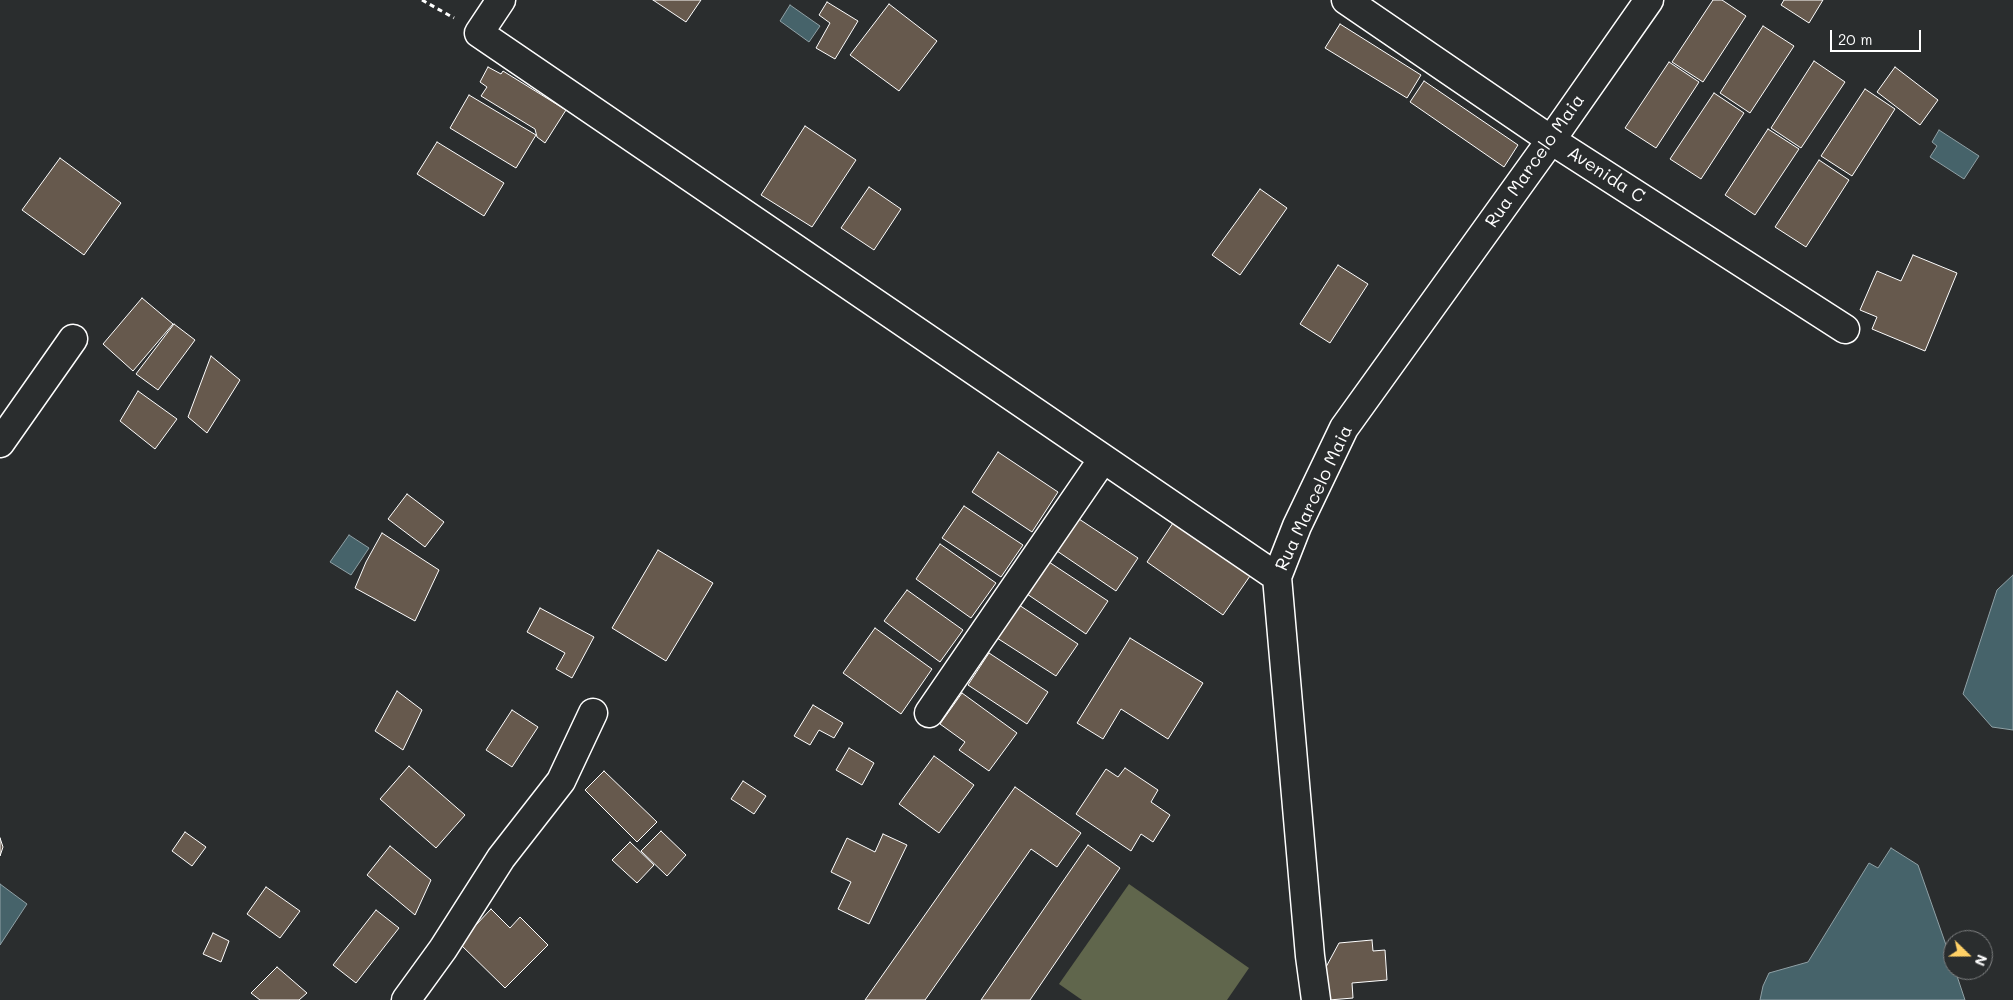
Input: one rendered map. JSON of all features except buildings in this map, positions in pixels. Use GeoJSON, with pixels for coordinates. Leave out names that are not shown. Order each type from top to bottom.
{"type":"FeatureCollection","features":[{"type":"Feature","properties":{"kind":"street"},"geometry":{"type":"LineString","coordinates":[[501,0],[479,33],[1277,577]]}},
{"type":"Feature","properties":{"kind":"street","name":"Avenida C"},"geometry":{"type":"LineString","coordinates":[[1346,0],[1551,140],[1845,329]]}},
{"type":"Feature","properties":{"kind":"street","name":"Rua Marcelo Maia"},"geometry":{"type":"LineString","coordinates":[[1316,1000],[1310,956],[1277,577],[1297,526],[1344,428],[1551,140],[1648,0]]}},
{"type":"Feature","properties":{"kind":"street"},"geometry":{"type":"LineString","coordinates":[[0,443],[73,339]]}},
{"type":"Feature","properties":{"kind":"street"},"geometry":{"type":"LineString","coordinates":[[929,713],[1103,459]]}},
{"type":"Feature","properties":{"kind":"street"},"geometry":{"type":"LineString","coordinates":[[406,1000],[443,949],[501,858],[561,781],[593,713]]}},
{"type":"Feature","properties":{"kind":"path"},"geometry":{"type":"LineString","coordinates":[[422,0],[479,33]]}},
{"type":"Feature","properties":{"kind":"green space"},"geometry":{"type":"Polygon","coordinates":[[[1129,884],[1249,968],[1227,1000],[1082,1000],[1059,984],[1129,884]]]}},
{"type":"Feature","properties":{"kind":"water"},"geometry":{"type":"Polygon","coordinates":[[[790,5],[820,26],[809,42],[780,21],[790,5]]]}},
{"type":"Feature","properties":{"kind":"water"},"geometry":{"type":"Polygon","coordinates":[[[1939,130],[1979,156],[1964,179],[1930,157],[1937,146],[1932,142],[1939,130]]]}},
{"type":"Feature","properties":{"kind":"water"},"geometry":{"type":"Polygon","coordinates":[[[349,535],[369,548],[351,575],[330,562],[349,535]]]}},
{"type":"Feature","properties":{"kind":"water"},"geometry":{"type":"Polygon","coordinates":[[[2013,575],[2013,730],[1992,727],[1963,694],[1997,590],[2013,575]]]}},
{"type":"Feature","properties":{"kind":"water"},"geometry":{"type":"Polygon","coordinates":[[[1891,848],[1918,865],[1943,936],[1943,980],[1958,980],[1965,1000],[1760,1000],[1763,986],[1769,973],[1808,962],[1869,863],[1878,868],[1891,848]]]}},
{"type":"Feature","properties":{"kind":"water"},"geometry":{"type":"Polygon","coordinates":[[[0,884],[27,904],[0,945],[0,884]]]}}]}
